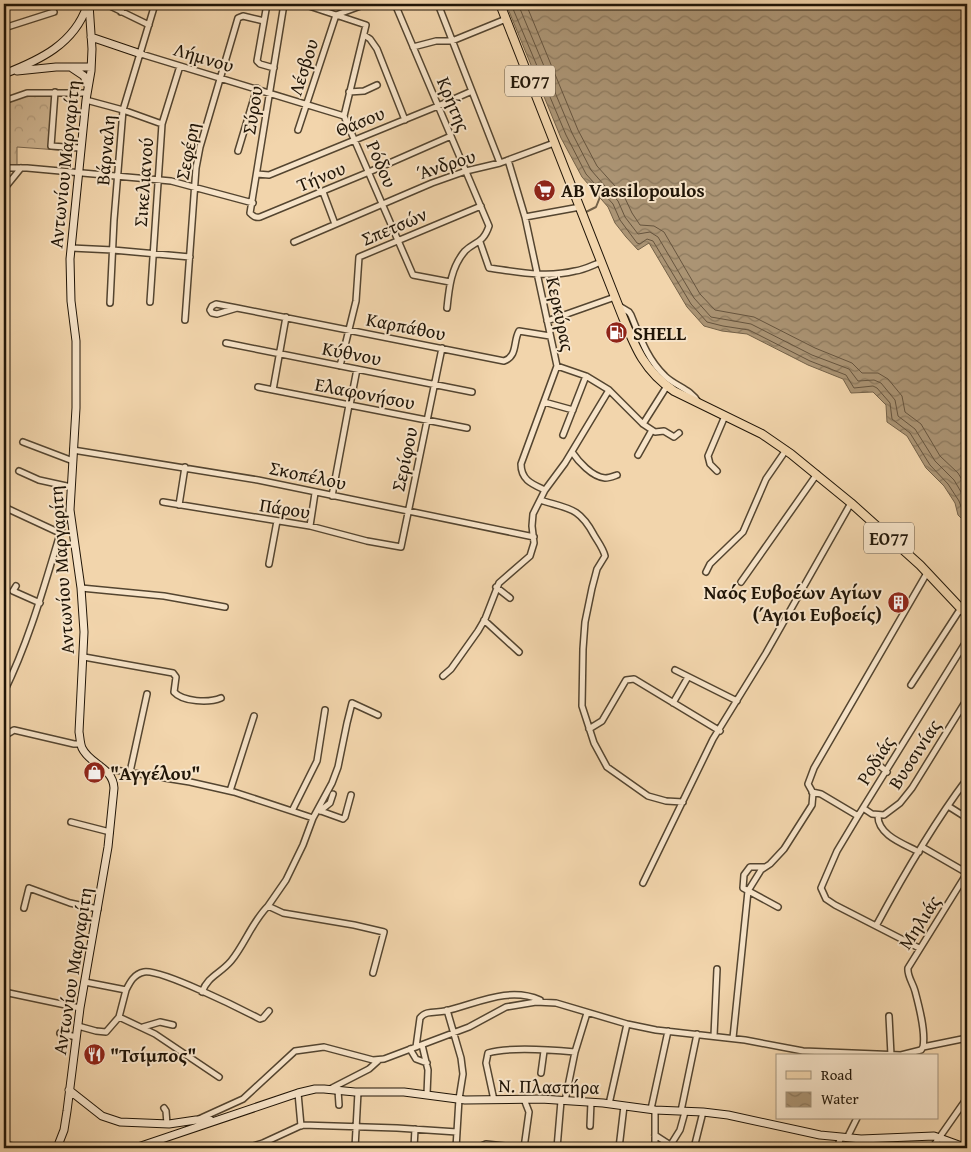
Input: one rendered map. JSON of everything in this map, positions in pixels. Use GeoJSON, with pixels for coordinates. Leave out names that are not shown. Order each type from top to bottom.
{"type":"FeatureCollection","features":[{"type":"Feature","properties":{"kind":"main road","name":"ΕΟ77"},"geometry":{"type":"LineString","coordinates":[[500,4],[618,306],[640,357],[646,366],[667,386],[762,434],[817,474],[927,572],[967,615]]}},
{"type":"Feature","properties":{"kind":"street"},"geometry":{"type":"LineString","coordinates":[[5,73],[52,50],[66,40],[80,22],[88,4]]}},
{"type":"Feature","properties":{"kind":"street","name":"Αντωνίου Μαργαρίτη"},"geometry":{"type":"LineString","coordinates":[[81,744],[79,732],[84,632],[70,510],[74,450],[76,341],[70,278],[80,148],[91,67],[88,4]]}},
{"type":"Feature","properties":{"kind":"street"},"geometry":{"type":"LineString","coordinates":[[106,4],[149,25]]}},
{"type":"Feature","properties":{"kind":"street"},"geometry":{"type":"LineString","coordinates":[[121,12],[123,4]]}},
{"type":"Feature","properties":{"kind":"street","name":"Βάρναλη"},"geometry":{"type":"LineString","coordinates":[[110,304],[123,110],[155,4]]}},
{"type":"Feature","properties":{"kind":"street"},"geometry":{"type":"LineString","coordinates":[[267,4],[257,61],[260,64],[274,68]]}},
{"type":"Feature","properties":{"kind":"street","name":"Σύρου"},"geometry":{"type":"LineString","coordinates":[[256,218],[250,212],[284,4]]}},
{"type":"Feature","properties":{"kind":"street"},"geometry":{"type":"LineString","coordinates":[[306,4],[366,25],[344,116]]}},
{"type":"Feature","properties":{"kind":"street"},"geometry":{"type":"LineString","coordinates":[[336,14],[366,4]]}},
{"type":"Feature","properties":{"kind":"street","name":"Κρήτης"},"geometry":{"type":"LineString","coordinates":[[395,4],[489,226],[480,242]]}},
{"type":"Feature","properties":{"kind":"street"},"geometry":{"type":"LineString","coordinates":[[438,4],[500,163]]}},
{"type":"Feature","properties":{"kind":"street"},"geometry":{"type":"LineString","coordinates":[[4,28],[54,12]]}},
{"type":"Feature","properties":{"kind":"street","name":"Λέσβου"},"geometry":{"type":"LineString","coordinates":[[298,130],[336,14]]}},
{"type":"Feature","properties":{"kind":"street","name":"Σεφέρη"},"geometry":{"type":"LineString","coordinates":[[185,320],[196,164],[200,148],[239,18],[243,16],[264,21]]}},
{"type":"Feature","properties":{"kind":"street"},"geometry":{"type":"LineString","coordinates":[[413,47],[436,41],[452,41],[506,19]]}},
{"type":"Feature","properties":{"kind":"street"},"geometry":{"type":"LineString","coordinates":[[80,22],[90,23]]}},
{"type":"Feature","properties":{"kind":"street"},"geometry":{"type":"LineString","coordinates":[[364,35],[370,39],[377,49],[405,120]]}},
{"type":"Feature","properties":{"kind":"street"},"geometry":{"type":"LineString","coordinates":[[91,37],[141,54]]}},
{"type":"Feature","properties":{"kind":"street"},"geometry":{"type":"LineString","coordinates":[[52,50],[49,61],[56,67]]}},
{"type":"Feature","properties":{"kind":"street","name":"Λήμνου"},"geometry":{"type":"LineString","coordinates":[[141,54],[344,116]]}},
{"type":"Feature","properties":{"kind":"street","name":"Σικελιανού"},"geometry":{"type":"LineString","coordinates":[[150,302],[162,124],[180,66]]}},
{"type":"Feature","properties":{"kind":"street"},"geometry":{"type":"LineString","coordinates":[[5,73],[56,67],[91,67]]}},
{"type":"Feature","properties":{"kind":"street"},"geometry":{"type":"LineString","coordinates":[[71,67],[84,76],[87,93]]}},
{"type":"Feature","properties":{"kind":"street"},"geometry":{"type":"LineString","coordinates":[[349,92],[364,91],[377,85]]}},
{"type":"Feature","properties":{"kind":"street"},"geometry":{"type":"LineString","coordinates":[[238,152],[257,88]]}},
{"type":"Feature","properties":{"kind":"street","name":"Θάσου"},"geometry":{"type":"LineString","coordinates":[[257,174],[269,175],[472,91]]}},
{"type":"Feature","properties":{"kind":"street"},"geometry":{"type":"LineString","coordinates":[[55,92],[51,146],[80,148]]}},
{"type":"Feature","properties":{"kind":"street"},"geometry":{"type":"LineString","coordinates":[[4,101],[27,93],[87,93],[123,110],[162,124]]}},
{"type":"Feature","properties":{"kind":"street","name":"Ρόδου"},"geometry":{"type":"LineString","coordinates":[[344,116],[412,275],[450,282]]}},
{"type":"Feature","properties":{"kind":"street","name":"Τήνου"},"geometry":{"type":"LineString","coordinates":[[256,218],[323,192],[451,136]]}},
{"type":"Feature","properties":{"kind":"street","name":"Άνδρου"},"geometry":{"type":"LineString","coordinates":[[294,242],[432,183],[466,171],[500,163],[554,143]]}},
{"type":"Feature","properties":{"kind":"street","name":"Κερκύρας"},"geometry":{"type":"LineString","coordinates":[[508,160],[525,217],[556,366],[522,459],[521,467],[528,481],[545,490]]}},
{"type":"Feature","properties":{"kind":"street"},"geometry":{"type":"LineString","coordinates":[[4,168],[171,181],[253,202]]}},
{"type":"Feature","properties":{"kind":"street"},"geometry":{"type":"LineString","coordinates":[[4,189],[21,168]]}},
{"type":"Feature","properties":{"kind":"street"},"geometry":{"type":"LineString","coordinates":[[323,192],[335,224]]}},
{"type":"Feature","properties":{"kind":"street","name":"Σπετσών"},"geometry":{"type":"LineString","coordinates":[[348,329],[356,301],[359,258],[481,206]]}},
{"type":"Feature","properties":{"kind":"street"},"geometry":{"type":"LineString","coordinates":[[525,217],[580,207]]}},
{"type":"Feature","properties":{"kind":"street"},"geometry":{"type":"LineString","coordinates":[[447,308],[450,282],[454,270],[465,251],[480,242],[489,268],[537,274],[560,274],[577,271],[601,262]]}},
{"type":"Feature","properties":{"kind":"street"},"geometry":{"type":"LineString","coordinates":[[71,248],[190,257]]}},
{"type":"Feature","properties":{"kind":"street"},"geometry":{"type":"LineString","coordinates":[[547,321],[615,297]]}},
{"type":"Feature","properties":{"kind":"street"},"geometry":{"type":"LineString","coordinates":[[618,306],[629,312],[645,351],[652,362],[666,377],[693,394],[700,404]]}},
{"type":"Feature","properties":{"kind":"street","name":"Καρπάθου"},"geometry":{"type":"LineString","coordinates":[[236,308],[504,361],[514,352],[519,331],[550,336]]}},
{"type":"Feature","properties":{"kind":"street"},"geometry":{"type":"LineString","coordinates":[[273,390],[286,317]]}},
{"type":"Feature","properties":{"kind":"street"},"geometry":{"type":"LineString","coordinates":[[340,366],[348,329]]}},
{"type":"Feature","properties":{"kind":"street","name":"Κύθνου"},"geometry":{"type":"LineString","coordinates":[[226,343],[472,392]]}},
{"type":"Feature","properties":{"kind":"street","name":"Σερίφου"},"geometry":{"type":"LineString","coordinates":[[401,547],[442,348]]}},
{"type":"Feature","properties":{"kind":"street"},"geometry":{"type":"LineString","coordinates":[[556,366],[586,376],[609,390],[643,424],[655,432],[664,431],[674,437],[679,433]]}},
{"type":"Feature","properties":{"kind":"street"},"geometry":{"type":"LineString","coordinates":[[332,496],[357,369]]}},
{"type":"Feature","properties":{"kind":"street"},"geometry":{"type":"LineString","coordinates":[[562,435],[586,376]]}},
{"type":"Feature","properties":{"kind":"street"},"geometry":{"type":"LineString","coordinates":[[643,424],[667,386]]}},
{"type":"Feature","properties":{"kind":"street","name":"Ελαφονήσου"},"geometry":{"type":"LineString","coordinates":[[258,387],[467,428]]}},
{"type":"Feature","properties":{"kind":"street"},"geometry":{"type":"LineString","coordinates":[[443,676],[456,662],[484,620],[496,587],[530,556],[533,550],[534,538],[533,514],[545,490],[572,452],[609,390]]}},
{"type":"Feature","properties":{"kind":"street"},"geometry":{"type":"LineString","coordinates":[[544,402],[572,410]]}},
{"type":"Feature","properties":{"kind":"street"},"geometry":{"type":"LineString","coordinates":[[717,471],[710,464],[708,456],[725,416]]}},
{"type":"Feature","properties":{"kind":"street"},"geometry":{"type":"LineString","coordinates":[[638,455],[652,430]]}},
{"type":"Feature","properties":{"kind":"street"},"geometry":{"type":"LineString","coordinates":[[23,442],[73,461]]}},
{"type":"Feature","properties":{"kind":"street","name":"Σκοπέλου"},"geometry":{"type":"LineString","coordinates":[[74,450],[258,480],[534,538]]}},
{"type":"Feature","properties":{"kind":"street"},"geometry":{"type":"LineString","coordinates":[[706,572],[710,564],[743,532],[766,479],[786,450]]}},
{"type":"Feature","properties":{"kind":"street"},"geometry":{"type":"LineString","coordinates":[[572,452],[583,465],[600,476],[607,478],[617,475]]}},
{"type":"Feature","properties":{"kind":"street"},"geometry":{"type":"LineString","coordinates":[[179,505],[185,467]]}},
{"type":"Feature","properties":{"kind":"street"},"geometry":{"type":"LineString","coordinates":[[19,471],[39,480],[71,487]]}},
{"type":"Feature","properties":{"kind":"street"},"geometry":{"type":"LineString","coordinates":[[741,582],[817,474]]}},
{"type":"Feature","properties":{"kind":"street"},"geometry":{"type":"LineString","coordinates":[[310,526],[315,493]]}},
{"type":"Feature","properties":{"kind":"street"},"geometry":{"type":"LineString","coordinates":[[540,500],[575,511],[581,515],[588,523],[604,551],[605,556],[597,569],[585,622],[583,650],[582,706],[594,743],[607,767],[648,796],[666,801],[683,802]]}},
{"type":"Feature","properties":{"kind":"street","name":"Πάρου"},"geometry":{"type":"LineString","coordinates":[[163,502],[310,526],[367,541],[401,547]]}},
{"type":"Feature","properties":{"kind":"street"},"geometry":{"type":"LineString","coordinates":[[643,883],[713,739],[720,731],[766,653],[851,503]]}},
{"type":"Feature","properties":{"kind":"street"},"geometry":{"type":"LineString","coordinates":[[4,507],[60,533]]}},
{"type":"Feature","properties":{"kind":"street"},"geometry":{"type":"LineString","coordinates":[[4,692],[20,660],[40,603],[64,521],[70,510]]}},
{"type":"Feature","properties":{"kind":"street"},"geometry":{"type":"LineString","coordinates":[[269,564],[277,521]]}},
{"type":"Feature","properties":{"kind":"street"},"geometry":{"type":"LineString","coordinates":[[778,907],[744,890],[743,883],[747,870],[750,867],[770,864],[776,859],[812,805],[812,792],[808,784],[814,768],[927,572]]}},
{"type":"Feature","properties":{"kind":"street"},"geometry":{"type":"LineString","coordinates":[[16,586],[13,591],[40,603]]}},
{"type":"Feature","properties":{"kind":"street"},"geometry":{"type":"LineString","coordinates":[[496,587],[510,598]]}},
{"type":"Feature","properties":{"kind":"street"},"geometry":{"type":"LineString","coordinates":[[80,588],[164,596],[226,607]]}},
{"type":"Feature","properties":{"kind":"street"},"geometry":{"type":"LineString","coordinates":[[911,685],[961,608]]}},
{"type":"Feature","properties":{"kind":"street"},"geometry":{"type":"LineString","coordinates":[[484,620],[519,652]]}},
{"type":"Feature","properties":{"kind":"street","name":"Ροδιάς"},"geometry":{"type":"LineString","coordinates":[[876,926],[826,899],[822,892],[822,883],[862,808],[967,640]]}},
{"type":"Feature","properties":{"kind":"street"},"geometry":{"type":"LineString","coordinates":[[84,657],[173,673],[176,677],[174,692],[177,695],[203,702],[221,698]]}},
{"type":"Feature","properties":{"kind":"street"},"geometry":{"type":"LineString","coordinates":[[675,670],[737,701]]}},
{"type":"Feature","properties":{"kind":"street"},"geometry":{"type":"LineString","coordinates":[[673,703],[688,677]]}},
{"type":"Feature","properties":{"kind":"street"},"geometry":{"type":"LineString","coordinates":[[589,729],[602,721],[626,680],[630,678],[720,731]]}},
{"type":"Feature","properties":{"kind":"street"},"geometry":{"type":"LineString","coordinates":[[130,772],[147,694]]}},
{"type":"Feature","properties":{"kind":"street","name":"Βυσσινίας"},"geometry":{"type":"LineString","coordinates":[[878,815],[884,815],[891,811],[912,788],[967,699]]}},
{"type":"Feature","properties":{"kind":"street"},"geometry":{"type":"LineString","coordinates":[[202,992],[208,980],[222,971],[233,959],[256,922],[286,880],[338,767],[346,723],[352,703],[378,716]]}},
{"type":"Feature","properties":{"kind":"street"},"geometry":{"type":"LineString","coordinates":[[292,811],[316,761],[325,710]]}},
{"type":"Feature","properties":{"kind":"street"},"geometry":{"type":"LineString","coordinates":[[230,791],[254,716]]}},
{"type":"Feature","properties":{"kind":"street"},"geometry":{"type":"LineString","coordinates":[[4,736],[14,730],[81,744],[86,754],[108,772],[115,770],[190,782],[230,791],[313,818]]}},
{"type":"Feature","properties":{"kind":"street"},"geometry":{"type":"LineString","coordinates":[[870,758],[886,772]]}},
{"type":"Feature","properties":{"kind":"street","name":"Αντωνίου Μαργαρίτη"},"geometry":{"type":"LineString","coordinates":[[57,1148],[64,1130],[80,1008],[110,832],[114,786],[108,772]]}},
{"type":"Feature","properties":{"kind":"street"},"geometry":{"type":"LineString","coordinates":[[920,948],[876,926],[921,849],[967,778]]}},
{"type":"Feature","properties":{"kind":"street"},"geometry":{"type":"LineString","coordinates":[[812,792],[821,794],[858,816]]}},
{"type":"Feature","properties":{"kind":"street"},"geometry":{"type":"LineString","coordinates":[[319,810],[330,803],[333,794]]}},
{"type":"Feature","properties":{"kind":"street"},"geometry":{"type":"LineString","coordinates":[[319,810],[343,818],[352,795]]}},
{"type":"Feature","properties":{"kind":"street"},"geometry":{"type":"LineString","coordinates":[[948,806],[967,818]]}},
{"type":"Feature","properties":{"kind":"street"},"geometry":{"type":"LineString","coordinates":[[862,808],[878,815],[878,822],[884,832],[967,873]]}},
{"type":"Feature","properties":{"kind":"street"},"geometry":{"type":"LineString","coordinates":[[72,822],[110,832]]}},
{"type":"Feature","properties":{"kind":"street"},"geometry":{"type":"LineString","coordinates":[[733,1038],[748,891],[764,866]]}},
{"type":"Feature","properties":{"kind":"street","name":"Μηλιάς"},"geometry":{"type":"LineString","coordinates":[[923,1047],[923,1032],[915,991],[908,972],[909,965],[967,873]]}},
{"type":"Feature","properties":{"kind":"street"},"geometry":{"type":"LineString","coordinates":[[24,908],[29,888],[70,903],[98,909]]}},
{"type":"Feature","properties":{"kind":"street"},"geometry":{"type":"LineString","coordinates":[[268,906],[283,913],[384,932],[373,973]]}},
{"type":"Feature","properties":{"kind":"street"},"geometry":{"type":"LineString","coordinates":[[714,1036],[717,969]]}},
{"type":"Feature","properties":{"kind":"street"},"geometry":{"type":"LineString","coordinates":[[78,1026],[106,1032],[119,1017],[126,990],[137,975],[150,971],[169,977],[260,1019],[269,1010]]}},
{"type":"Feature","properties":{"kind":"street"},"geometry":{"type":"LineString","coordinates":[[85,982],[126,990]]}},
{"type":"Feature","properties":{"kind":"street"},"geometry":{"type":"LineString","coordinates":[[4,992],[80,1008]]}},
{"type":"Feature","properties":{"kind":"street"},"geometry":{"type":"LineString","coordinates":[[427,1094],[429,1077],[419,1046],[419,1022],[422,1014],[447,1010],[501,996],[528,996],[544,1002]]}},
{"type":"Feature","properties":{"kind":"street"},"geometry":{"type":"LineString","coordinates":[[196,1120],[243,1099],[295,1051],[324,1048],[379,1060],[454,1033],[515,1004],[556,1003],[627,1024],[668,1031],[767,1043],[803,1051],[870,1054]]}},
{"type":"Feature","properties":{"kind":"street"},"geometry":{"type":"LineString","coordinates":[[447,1010],[462,1058],[464,1074],[459,1099],[456,1148]]}},
{"type":"Feature","properties":{"kind":"street"},"geometry":{"type":"LineString","coordinates":[[557,1148],[563,1101],[587,1012]]}},
{"type":"Feature","properties":{"kind":"street"},"geometry":{"type":"LineString","coordinates":[[889,1016],[892,1054]]}},
{"type":"Feature","properties":{"kind":"street"},"geometry":{"type":"LineString","coordinates":[[119,1017],[143,1027],[219,1077]]}},
{"type":"Feature","properties":{"kind":"street"},"geometry":{"type":"LineString","coordinates":[[143,1027],[160,1022],[173,1025]]}},
{"type":"Feature","properties":{"kind":"street"},"geometry":{"type":"LineString","coordinates":[[609,1104],[627,1024]]}},
{"type":"Feature","properties":{"kind":"street"},"geometry":{"type":"LineString","coordinates":[[655,1142],[653,1109],[668,1031]]}},
{"type":"Feature","properties":{"kind":"street"},"geometry":{"type":"LineString","coordinates":[[60,1033],[76,1037]]}},
{"type":"Feature","properties":{"kind":"street"},"geometry":{"type":"LineString","coordinates":[[655,1135],[673,1147],[680,1130],[697,1034]]}},
{"type":"Feature","properties":{"kind":"street"},"geometry":{"type":"LineString","coordinates":[[907,1054],[921,1050],[923,1047],[967,1038]]}},
{"type":"Feature","properties":{"kind":"street"},"geometry":{"type":"LineString","coordinates":[[410,1049],[416,1059],[426,1063]]}},
{"type":"Feature","properties":{"kind":"street"},"geometry":{"type":"LineString","coordinates":[[542,1073],[544,1051]]}},
{"type":"Feature","properties":{"kind":"street"},"geometry":{"type":"LineString","coordinates":[[494,1100],[486,1055],[494,1052],[575,1052]]}},
{"type":"Feature","properties":{"kind":"street"},"geometry":{"type":"LineString","coordinates":[[329,1089],[369,1069],[379,1060]]}},
{"type":"Feature","properties":{"kind":"street","name":"Ν. Πλαστήρα"},"geometry":{"type":"LineString","coordinates":[[135,1148],[315,1089],[358,1092],[404,1092],[459,1099],[494,1100],[524,1098],[591,1102],[683,1112],[703,1112],[844,1138],[940,1137],[967,1148]]}},
{"type":"Feature","properties":{"kind":"street"},"geometry":{"type":"LineString","coordinates":[[69,1090],[94,1110],[111,1119],[146,1124],[168,1124],[196,1120],[215,1121]]}},
{"type":"Feature","properties":{"kind":"street"},"geometry":{"type":"LineString","coordinates":[[338,1090],[339,1105]]}},
{"type":"Feature","properties":{"kind":"street"},"geometry":{"type":"LineString","coordinates":[[355,1148],[358,1092]]}},
{"type":"Feature","properties":{"kind":"street"},"geometry":{"type":"LineString","coordinates":[[298,1093],[301,1126]]}},
{"type":"Feature","properties":{"kind":"street"},"geometry":{"type":"LineString","coordinates":[[477,1148],[486,1144],[524,1148],[528,1112],[524,1098]]}},
{"type":"Feature","properties":{"kind":"street"},"geometry":{"type":"LineString","coordinates":[[932,1148],[967,1098]]}},
{"type":"Feature","properties":{"kind":"street"},"geometry":{"type":"LineString","coordinates":[[590,1126],[591,1102]]}},
{"type":"Feature","properties":{"kind":"street"},"geometry":{"type":"LineString","coordinates":[[619,1148],[624,1106]]}},
{"type":"Feature","properties":{"kind":"street"},"geometry":{"type":"LineString","coordinates":[[164,1108],[168,1124]]}},
{"type":"Feature","properties":{"kind":"street"},"geometry":{"type":"LineString","coordinates":[[694,1148],[703,1112]]}},
{"type":"Feature","properties":{"kind":"street"},"geometry":{"type":"LineString","coordinates":[[837,1148],[855,1120]]}},
{"type":"Feature","properties":{"kind":"street"},"geometry":{"type":"LineString","coordinates":[[246,1148],[263,1143],[301,1126],[457,1132]]}},
{"type":"Feature","properties":{"kind":"street"},"geometry":{"type":"LineString","coordinates":[[414,1148],[415,1129]]}},
{"type":"Feature","properties":{"kind":"street"},"geometry":{"type":"LineString","coordinates":[[4,1144],[20,1148]]}},
{"type":"Feature","properties":{"kind":"green space"},"geometry":{"type":"Polygon","coordinates":[[[55,92],[51,145],[73,147],[72,151],[17,147],[17,168],[4,168],[4,101],[17,96],[55,92]]]}},
{"type":"Feature","properties":{"kind":"water"},"geometry":{"type":"Polygon","coordinates":[[[506,4],[967,4],[967,524],[958,515],[955,503],[944,486],[926,468],[907,436],[887,422],[886,405],[873,392],[851,393],[843,379],[808,365],[747,334],[722,331],[704,326],[687,307],[649,243],[638,250],[615,223],[608,207],[582,177],[561,138],[506,4]]]}},
{"type":"Feature","properties":{"kind":"waterway"},"geometry":{"type":"LineString","coordinates":[[586,212],[596,207],[600,197]]}},
{"type":"Feature","properties":{"kind":"place","name":"AB Vassilopoulos"},"geometry":{"type":"Point","coordinates":[545,190]}},
{"type":"Feature","properties":{"kind":"place","name":"SHELL"},"geometry":{"type":"Point","coordinates":[617,333]}},
{"type":"Feature","properties":{"kind":"place","name":"Ναός Ευβοέων Αγίων (Άγιοι Ευβοείς)"},"geometry":{"type":"Point","coordinates":[898,603]}},
{"type":"Feature","properties":{"kind":"place","name":"\"Αγγέλου\""},"geometry":{"type":"Point","coordinates":[94,773]}},
{"type":"Feature","properties":{"kind":"place","name":"\"Τσίμπος\""},"geometry":{"type":"Point","coordinates":[94,1055]}}]}
